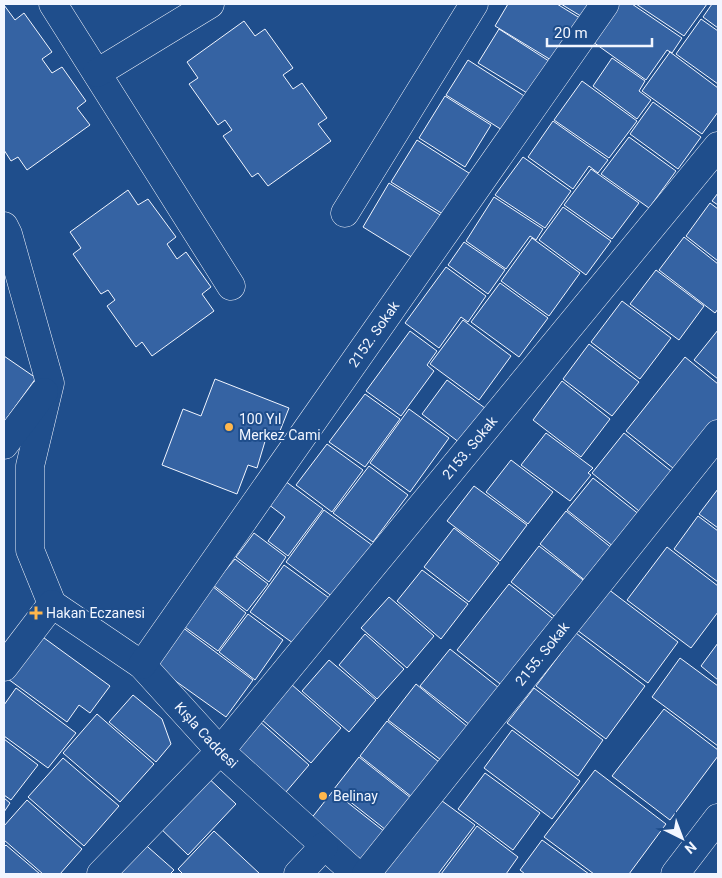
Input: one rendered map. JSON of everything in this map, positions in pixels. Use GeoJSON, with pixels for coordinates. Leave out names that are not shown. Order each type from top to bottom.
{"type":"FeatureCollection","features":[{"type":"Feature","properties":{"kind":"street"},"geometry":{"type":"LineString","coordinates":[[53,4],[231,286]]}},
{"type":"Feature","properties":{"kind":"street"},"geometry":{"type":"LineString","coordinates":[[97,73],[210,4]]}},
{"type":"Feature","properties":{"kind":"street"},"geometry":{"type":"LineString","coordinates":[[345,213],[474,4]]}},
{"type":"Feature","properties":{"kind":"street","name":"2152. Sokak"},"geometry":{"type":"LineString","coordinates":[[142,665],[606,4]]}},
{"type":"Feature","properties":{"kind":"street","name":"2153. Sokak"},"geometry":{"type":"LineString","coordinates":[[101,874],[220,751],[718,146]]}},
{"type":"Feature","properties":{"kind":"street"},"geometry":{"type":"LineString","coordinates":[[4,667],[52,604],[30,550],[30,466],[50,383],[5,233]]}},
{"type":"Feature","properties":{"kind":"street"},"geometry":{"type":"LineString","coordinates":[[4,444],[50,383]]}},
{"type":"Feature","properties":{"kind":"street","name":"2155. Sokak"},"geometry":{"type":"LineString","coordinates":[[366,874],[718,434]]}},
{"type":"Feature","properties":{"kind":"street","name":"Kışla Caddesi"},"geometry":{"type":"LineString","coordinates":[[52,604],[142,665],[220,751],[356,874]]}},
{"type":"Feature","properties":{"kind":"street"},"geometry":{"type":"LineString","coordinates":[[675,874],[718,818]]}},
{"type":"Feature","properties":{"kind":"street"},"geometry":{"type":"LineString","coordinates":[[298,874],[324,846]]}},
{"type":"Feature","properties":{"kind":"building"},"geometry":{"type":"Polygon","coordinates":[[[508,4],[557,4],[583,20],[556,63],[495,26],[508,4]]]}},
{"type":"Feature","properties":{"kind":"building"},"geometry":{"type":"Polygon","coordinates":[[[561,4],[593,4],[584,18],[561,4]]]}},
{"type":"Feature","properties":{"kind":"building"},"geometry":{"type":"Polygon","coordinates":[[[619,4],[632,4],[682,38],[672,53],[667,50],[646,80],[593,42],[619,4]]]}},
{"type":"Feature","properties":{"kind":"building"},"geometry":{"type":"Polygon","coordinates":[[[636,4],[707,4],[684,36],[636,4]]]}},
{"type":"Feature","properties":{"kind":"building"},"geometry":{"type":"Polygon","coordinates":[[[712,4],[718,4],[718,28],[703,17],[712,4]]]}},
{"type":"Feature","properties":{"kind":"building"},"geometry":{"type":"Polygon","coordinates":[[[4,5],[15,20],[24,13],[52,52],[42,59],[52,73],[62,67],[86,101],[77,108],[90,125],[27,170],[18,157],[11,161],[4,150],[4,5]]]}},
{"type":"Feature","properties":{"kind":"building"},"geometry":{"type":"Polygon","coordinates":[[[701,19],[718,31],[718,84],[676,54],[701,19]]]}},
{"type":"Feature","properties":{"kind":"building"},"geometry":{"type":"Polygon","coordinates":[[[244,21],[255,36],[265,29],[293,68],[283,75],[293,89],[302,83],[327,118],[318,124],[331,141],[268,186],[258,173],[252,177],[223,136],[232,130],[225,120],[218,125],[189,84],[198,78],[187,62],[244,21]]]}},
{"type":"Feature","properties":{"kind":"building"},"geometry":{"type":"Polygon","coordinates":[[[499,29],[552,63],[532,96],[478,63],[499,29]]]}},
{"type":"Feature","properties":{"kind":"building"},"geometry":{"type":"Polygon","coordinates":[[[670,52],[718,88],[718,112],[702,134],[642,91],[670,52]]]}},
{"type":"Feature","properties":{"kind":"building"},"geometry":{"type":"Polygon","coordinates":[[[612,58],[645,81],[639,91],[651,100],[637,119],[593,86],[612,58]]]}},
{"type":"Feature","properties":{"kind":"building"},"geometry":{"type":"Polygon","coordinates":[[[468,60],[529,99],[507,133],[446,95],[468,60]]]}},
{"type":"Feature","properties":{"kind":"building"},"geometry":{"type":"Polygon","coordinates":[[[582,81],[637,121],[609,158],[554,120],[582,81]]]}},
{"type":"Feature","properties":{"kind":"building"},"geometry":{"type":"Polygon","coordinates":[[[445,96],[491,125],[465,167],[419,138],[445,96]]]}},
{"type":"Feature","properties":{"kind":"building"},"geometry":{"type":"Polygon","coordinates":[[[653,102],[701,137],[678,169],[630,134],[653,102]]]}},
{"type":"Feature","properties":{"kind":"building"},"geometry":{"type":"Polygon","coordinates":[[[553,121],[608,160],[598,173],[589,166],[573,189],[528,157],[553,121]]]}},
{"type":"Feature","properties":{"kind":"building"},"geometry":{"type":"Polygon","coordinates":[[[629,137],[676,171],[649,208],[601,174],[629,137]]]}},
{"type":"Feature","properties":{"kind":"building"},"geometry":{"type":"Polygon","coordinates":[[[417,140],[472,175],[446,216],[391,182],[417,140]]]}},
{"type":"Feature","properties":{"kind":"building"},"geometry":{"type":"Polygon","coordinates":[[[523,157],[571,191],[545,228],[495,195],[523,157]]]}},
{"type":"Feature","properties":{"kind":"building"},"geometry":{"type":"Polygon","coordinates":[[[591,169],[639,203],[612,239],[564,205],[591,169]]]}},
{"type":"Feature","properties":{"kind":"building"},"geometry":{"type":"Polygon","coordinates":[[[389,183],[445,218],[418,261],[363,227],[389,183]]]}},
{"type":"Feature","properties":{"kind":"building"},"geometry":{"type":"Polygon","coordinates":[[[128,190],[138,205],[148,199],[176,237],[167,244],[177,259],[186,252],[211,287],[202,294],[214,311],[152,356],[142,342],[136,347],[107,306],[115,300],[108,290],[101,294],[73,254],[81,248],[70,232],[128,190]]]}},
{"type":"Feature","properties":{"kind":"building"},"geometry":{"type":"Polygon","coordinates":[[[718,193],[718,205],[712,201],[718,193]]]}},
{"type":"Feature","properties":{"kind":"building"},"geometry":{"type":"Polygon","coordinates":[[[494,197],[543,229],[536,240],[530,236],[506,269],[466,241],[494,197]]]}},
{"type":"Feature","properties":{"kind":"building"},"geometry":{"type":"Polygon","coordinates":[[[710,203],[718,209],[718,261],[686,236],[710,203]]]}},
{"type":"Feature","properties":{"kind":"building"},"geometry":{"type":"Polygon","coordinates":[[[563,207],[611,241],[586,275],[539,240],[563,207]]]}},
{"type":"Feature","properties":{"kind":"building"},"geometry":{"type":"Polygon","coordinates":[[[684,237],[718,264],[718,309],[715,313],[659,270],[684,237]]]}},
{"type":"Feature","properties":{"kind":"building"},"geometry":{"type":"Polygon","coordinates":[[[532,238],[580,273],[549,316],[501,281],[532,238]]]}},
{"type":"Feature","properties":{"kind":"building"},"geometry":{"type":"Polygon","coordinates":[[[464,242],[505,270],[488,294],[448,265],[464,242]]]}},
{"type":"Feature","properties":{"kind":"building"},"geometry":{"type":"Polygon","coordinates":[[[446,267],[486,296],[468,322],[461,317],[439,348],[405,323],[446,267]]]}},
{"type":"Feature","properties":{"kind":"building"},"geometry":{"type":"Polygon","coordinates":[[[656,270],[704,306],[679,340],[630,304],[656,270]]]}},
{"type":"Feature","properties":{"kind":"building"},"geometry":{"type":"Polygon","coordinates":[[[500,283],[548,318],[519,357],[471,322],[500,283]]]}},
{"type":"Feature","properties":{"kind":"building"},"geometry":{"type":"Polygon","coordinates":[[[622,301],[671,338],[640,379],[591,342],[622,301]]]}},
{"type":"Feature","properties":{"kind":"building"},"geometry":{"type":"Polygon","coordinates":[[[463,320],[511,356],[479,400],[430,364],[463,320]]]}},
{"type":"Feature","properties":{"kind":"building"},"geometry":{"type":"Polygon","coordinates":[[[718,330],[718,379],[694,360],[718,330]]]}},
{"type":"Feature","properties":{"kind":"building"},"geometry":{"type":"Polygon","coordinates":[[[410,331],[437,351],[427,365],[434,371],[401,416],[366,391],[410,331]]]}},
{"type":"Feature","properties":{"kind":"building"},"geometry":{"type":"Polygon","coordinates":[[[589,344],[639,382],[612,416],[563,379],[589,344]]]}},
{"type":"Feature","properties":{"kind":"building"},"geometry":{"type":"Polygon","coordinates":[[[4,356],[36,378],[4,422],[4,356]]]}},
{"type":"Feature","properties":{"kind":"building"},"geometry":{"type":"Polygon","coordinates":[[[685,357],[718,384],[718,422],[678,472],[626,431],[685,357]]]}},
{"type":"Feature","properties":{"kind":"building","name":"100 Yıl Merkez Cami"},"geometry":{"type":"Polygon","coordinates":[[[215,379],[289,408],[276,441],[266,438],[257,468],[248,465],[237,494],[162,465],[183,409],[201,416],[215,379]]]}},
{"type":"Feature","properties":{"kind":"building"},"geometry":{"type":"Polygon","coordinates":[[[447,380],[489,411],[464,446],[422,414],[447,380]]]}},
{"type":"Feature","properties":{"kind":"building"},"geometry":{"type":"Polygon","coordinates":[[[562,381],[610,419],[581,457],[533,420],[562,381]]]}},
{"type":"Feature","properties":{"kind":"building"},"geometry":{"type":"Polygon","coordinates":[[[365,394],[400,419],[365,467],[329,442],[365,394]]]}},
{"type":"Feature","properties":{"kind":"building"},"geometry":{"type":"Polygon","coordinates":[[[409,409],[449,438],[410,492],[370,463],[409,409]]]}},
{"type":"Feature","properties":{"kind":"building"},"geometry":{"type":"Polygon","coordinates":[[[546,433],[593,468],[588,473],[591,475],[570,501],[521,465],[546,433]]]}},
{"type":"Feature","properties":{"kind":"building"},"geometry":{"type":"Polygon","coordinates":[[[624,433],[676,475],[644,515],[592,473],[624,433]]]}},
{"type":"Feature","properties":{"kind":"building"},"geometry":{"type":"Polygon","coordinates":[[[327,444],[363,470],[332,512],[296,485],[327,444]]]}},
{"type":"Feature","properties":{"kind":"building"},"geometry":{"type":"Polygon","coordinates":[[[511,460],[553,492],[528,524],[486,492],[511,460]]]}},
{"type":"Feature","properties":{"kind":"building"},"geometry":{"type":"Polygon","coordinates":[[[369,466],[408,495],[373,542],[333,513],[369,466]]]}},
{"type":"Feature","properties":{"kind":"building"},"geometry":{"type":"Polygon","coordinates":[[[593,478],[640,515],[614,547],[567,510],[593,478]]]}},
{"type":"Feature","properties":{"kind":"building"},"geometry":{"type":"Polygon","coordinates":[[[285,481],[323,509],[288,556],[268,541],[285,517],[268,504],[285,481]]]}},
{"type":"Feature","properties":{"kind":"building"},"geometry":{"type":"Polygon","coordinates":[[[474,486],[527,525],[500,561],[447,521],[474,486]]]}},
{"type":"Feature","properties":{"kind":"building"},"geometry":{"type":"Polygon","coordinates":[[[718,489],[718,528],[699,514],[718,489]]]}},
{"type":"Feature","properties":{"kind":"building"},"geometry":{"type":"Polygon","coordinates":[[[324,510],[372,545],[333,597],[286,562],[324,510]]]}},
{"type":"Feature","properties":{"kind":"building"},"geometry":{"type":"Polygon","coordinates":[[[566,511],[613,549],[587,582],[540,544],[566,511]]]}},
{"type":"Feature","properties":{"kind":"building"},"geometry":{"type":"Polygon","coordinates":[[[698,516],[718,531],[718,582],[674,549],[698,516]]]}},
{"type":"Feature","properties":{"kind":"building"},"geometry":{"type":"Polygon","coordinates":[[[454,528],[499,563],[469,602],[424,567],[454,528]]]}},
{"type":"Feature","properties":{"kind":"building"},"geometry":{"type":"Polygon","coordinates":[[[254,533],[286,557],[269,582],[236,557],[254,533]]]}},
{"type":"Feature","properties":{"kind":"building"},"geometry":{"type":"Polygon","coordinates":[[[539,546],[587,583],[558,619],[511,582],[539,546]]]}},
{"type":"Feature","properties":{"kind":"building"},"geometry":{"type":"Polygon","coordinates":[[[667,547],[718,586],[718,612],[691,648],[627,600],[667,547]]]}},
{"type":"Feature","properties":{"kind":"building"},"geometry":{"type":"Polygon","coordinates":[[[235,559],[268,584],[247,611],[213,585],[235,559]]]}},
{"type":"Feature","properties":{"kind":"building"},"geometry":{"type":"Polygon","coordinates":[[[284,565],[332,600],[297,646],[250,612],[284,565]]]}},
{"type":"Feature","properties":{"kind":"building"},"geometry":{"type":"Polygon","coordinates":[[[422,570],[468,604],[441,639],[397,601],[422,570]]]}},
{"type":"Feature","properties":{"kind":"building"},"geometry":{"type":"Polygon","coordinates":[[[509,584],[556,621],[504,687],[457,650],[509,584]]]}},
{"type":"Feature","properties":{"kind":"building"},"geometry":{"type":"Polygon","coordinates":[[[212,586],[246,613],[218,651],[182,625],[212,586]]]}},
{"type":"Feature","properties":{"kind":"building"},"geometry":{"type":"Polygon","coordinates":[[[608,589],[678,642],[648,683],[577,630],[608,589]]]}},
{"type":"Feature","properties":{"kind":"building"},"geometry":{"type":"Polygon","coordinates":[[[389,597],[434,636],[407,668],[361,628],[389,597]]]}},
{"type":"Feature","properties":{"kind":"building"},"geometry":{"type":"Polygon","coordinates":[[[248,614],[283,640],[255,680],[219,652],[248,614]]]}},
{"type":"Feature","properties":{"kind":"building"},"geometry":{"type":"Polygon","coordinates":[[[182,627],[253,680],[226,717],[153,665],[182,627]]]}},
{"type":"Feature","properties":{"kind":"building"},"geometry":{"type":"Polygon","coordinates":[[[576,633],[645,686],[606,739],[536,686],[576,633]]]}},
{"type":"Feature","properties":{"kind":"building"},"geometry":{"type":"Polygon","coordinates":[[[365,634],[404,669],[377,699],[339,665],[365,634]]]}},
{"type":"Feature","properties":{"kind":"building"},"geometry":{"type":"Polygon","coordinates":[[[40,635],[110,686],[90,713],[79,705],[67,722],[8,679],[40,635]]]}},
{"type":"Feature","properties":{"kind":"building"},"geometry":{"type":"Polygon","coordinates":[[[718,643],[718,680],[701,666],[718,643]]]}},
{"type":"Feature","properties":{"kind":"building"},"geometry":{"type":"Polygon","coordinates":[[[450,649],[499,688],[470,725],[420,686],[450,649]]]}},
{"type":"Feature","properties":{"kind":"building"},"geometry":{"type":"Polygon","coordinates":[[[680,658],[718,686],[718,746],[652,697],[680,658]]]}},
{"type":"Feature","properties":{"kind":"building"},"geometry":{"type":"Polygon","coordinates":[[[329,660],[376,700],[349,732],[302,691],[329,660]]]}},
{"type":"Feature","properties":{"kind":"building"},"geometry":{"type":"Polygon","coordinates":[[[291,684],[341,728],[311,763],[261,719],[291,684]]]}},
{"type":"Feature","properties":{"kind":"building"},"geometry":{"type":"Polygon","coordinates":[[[416,684],[468,727],[441,760],[388,720],[416,684]]]}},
{"type":"Feature","properties":{"kind":"building"},"geometry":{"type":"Polygon","coordinates":[[[16,688],[76,733],[48,768],[4,736],[4,705],[16,688]]]}},
{"type":"Feature","properties":{"kind":"building"},"geometry":{"type":"Polygon","coordinates":[[[534,688],[603,740],[578,776],[507,723],[534,688]]]}},
{"type":"Feature","properties":{"kind":"building"},"geometry":{"type":"Polygon","coordinates":[[[133,695],[162,719],[171,744],[156,762],[109,722],[133,695]]]}},
{"type":"Feature","properties":{"kind":"building"},"geometry":{"type":"Polygon","coordinates":[[[664,709],[718,750],[718,756],[670,820],[612,776],[664,709]]]}},
{"type":"Feature","properties":{"kind":"building"},"geometry":{"type":"Polygon","coordinates":[[[97,714],[154,764],[120,802],[63,753],[97,714]]]}},
{"type":"Feature","properties":{"kind":"building"},"geometry":{"type":"Polygon","coordinates":[[[259,721],[309,765],[280,799],[234,750],[259,721]]]}},
{"type":"Feature","properties":{"kind":"building"},"geometry":{"type":"Polygon","coordinates":[[[387,721],[439,762],[412,797],[360,756],[387,721]]]}},
{"type":"Feature","properties":{"kind":"building"},"geometry":{"type":"Polygon","coordinates":[[[512,730],[580,781],[552,819],[484,768],[512,730]]]}},
{"type":"Feature","properties":{"kind":"building"},"geometry":{"type":"Polygon","coordinates":[[[4,739],[38,765],[11,800],[4,795],[4,739]]]}},
{"type":"Feature","properties":{"kind":"building"},"geometry":{"type":"Polygon","coordinates":[[[359,757],[411,798],[386,830],[334,789],[359,757]]]}},
{"type":"Feature","properties":{"kind":"building"},"geometry":{"type":"Polygon","coordinates":[[[63,758],[119,806],[84,846],[28,797],[63,758]]]}},
{"type":"Feature","properties":{"kind":"building"},"geometry":{"type":"Polygon","coordinates":[[[595,770],[666,824],[629,874],[594,874],[544,837],[595,770]]]}},
{"type":"Feature","properties":{"kind":"building"},"geometry":{"type":"Polygon","coordinates":[[[203,773],[236,804],[188,855],[156,824],[203,773]]]}},
{"type":"Feature","properties":{"kind":"building"},"geometry":{"type":"Polygon","coordinates":[[[485,773],[540,813],[513,850],[458,809],[485,773]]]}},
{"type":"Feature","properties":{"kind":"building"},"geometry":{"type":"Polygon","coordinates":[[[333,791],[385,832],[362,860],[310,820],[333,791]]]}},
{"type":"Feature","properties":{"kind":"building"},"geometry":{"type":"Polygon","coordinates":[[[4,798],[10,803],[4,812],[4,798]]]}},
{"type":"Feature","properties":{"kind":"building"},"geometry":{"type":"Polygon","coordinates":[[[438,798],[475,825],[438,874],[382,874],[438,798]]]}},
{"type":"Feature","properties":{"kind":"building"},"geometry":{"type":"Polygon","coordinates":[[[27,800],[82,849],[60,874],[43,874],[4,840],[4,826],[27,800]]]}},
{"type":"Feature","properties":{"kind":"building"},"geometry":{"type":"Polygon","coordinates":[[[477,826],[518,857],[506,874],[441,874],[477,826]]]}},
{"type":"Feature","properties":{"kind":"building"},"geometry":{"type":"Polygon","coordinates":[[[214,831],[260,874],[183,874],[178,869],[214,831]]]}},
{"type":"Feature","properties":{"kind":"building"},"geometry":{"type":"Polygon","coordinates":[[[140,840],[174,870],[170,874],[108,874],[140,840]]]}},
{"type":"Feature","properties":{"kind":"building"},"geometry":{"type":"Polygon","coordinates":[[[542,840],[589,874],[525,874],[520,870],[542,840]]]}},
{"type":"Feature","properties":{"kind":"building"},"geometry":{"type":"Polygon","coordinates":[[[6,845],[40,874],[4,874],[4,847],[6,845]]]}},
{"type":"Feature","properties":{"kind":"place","name":"100 Yıl Merkez Cami"},"geometry":{"type":"Point","coordinates":[229,427]}},
{"type":"Feature","properties":{"kind":"place","name":"Hakan Eczanesi"},"geometry":{"type":"Point","coordinates":[36,613]}},
{"type":"Feature","properties":{"kind":"place","name":"Belinay"},"geometry":{"type":"Point","coordinates":[323,796]}}]}
